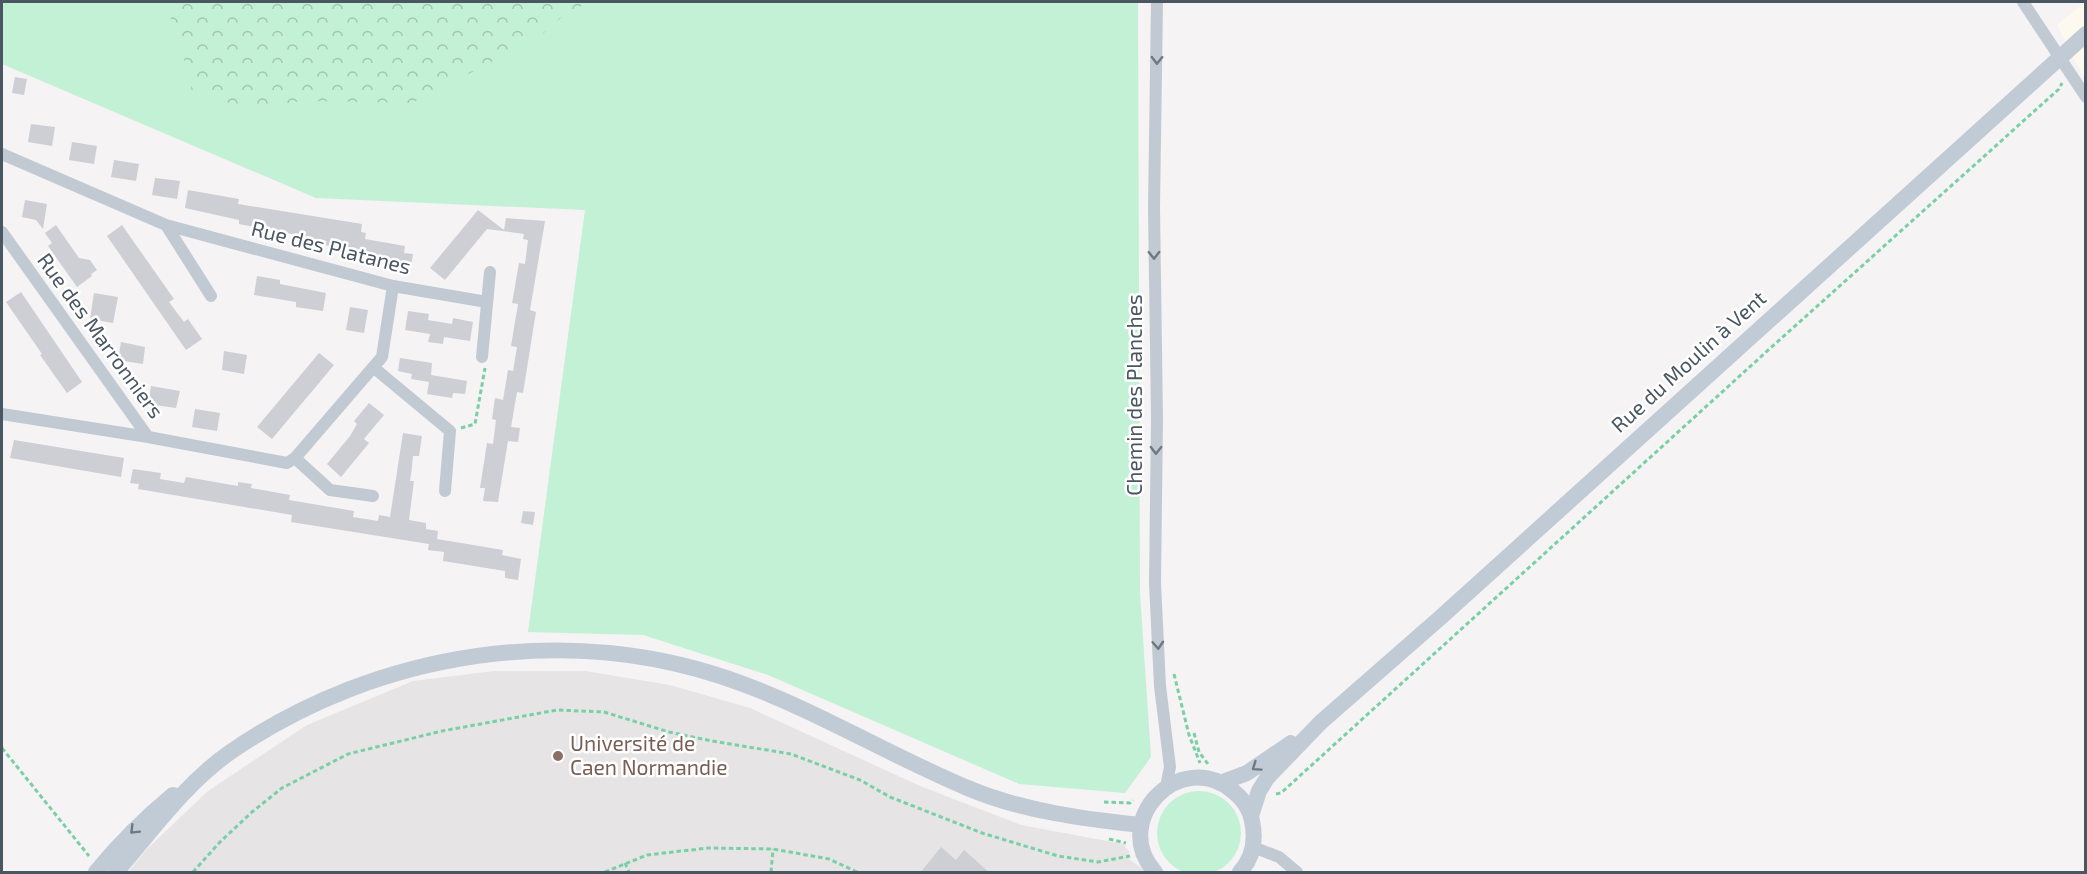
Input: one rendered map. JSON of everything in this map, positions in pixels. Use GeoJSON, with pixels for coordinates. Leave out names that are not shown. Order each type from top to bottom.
{"type":"FeatureCollection","features":[{"type":"Feature","properties":{"kind":"main road","name":"Rue du Moulin à Vent"},"geometry":{"type":"LineString","coordinates":[[1321,722],[1441,617],[2085,34]]}},
{"type":"Feature","properties":{"kind":"main road"},"geometry":{"type":"LineString","coordinates":[[104,870],[196,780],[228,754],[292,715],[338,693],[393,674],[436,663],[514,651],[580,650],[668,662],[742,684],[982,793],[1031,808],[1101,821],[1141,825]]}},
{"type":"Feature","properties":{"kind":"main road"},"geometry":{"type":"LineString","coordinates":[[1155,873],[1144,854],[1141,825],[1150,804],[1166,787],[1180,780],[1248,774],[1321,722]]}},
{"type":"Feature","properties":{"kind":"main road"},"geometry":{"type":"LineString","coordinates":[[1251,816],[1259,791],[1267,778],[1321,722]]}},
{"type":"Feature","properties":{"kind":"main road"},"geometry":{"type":"LineString","coordinates":[[1217,775],[1236,793],[1251,816],[1254,831],[1253,847],[1240,873]]}},
{"type":"Feature","properties":{"kind":"street","name":"Chemin des Planches"},"geometry":{"type":"LineString","coordinates":[[1157,2],[1154,208],[1157,418],[1155,583],[1161,686],[1170,767],[1166,787]]}},
{"type":"Feature","properties":{"kind":"street"},"geometry":{"type":"LineString","coordinates":[[2023,2],[2085,97]]}},
{"type":"Feature","properties":{"kind":"street","name":"Rue des Platanes"},"geometry":{"type":"LineString","coordinates":[[2,154],[166,225],[393,286],[487,302]]}},
{"type":"Feature","properties":{"kind":"street"},"geometry":{"type":"LineString","coordinates":[[166,225],[211,296]]}},
{"type":"Feature","properties":{"kind":"street","name":"Rue des Marronniers"},"geometry":{"type":"LineString","coordinates":[[2,232],[148,437],[287,463],[295,458]]}},
{"type":"Feature","properties":{"kind":"street"},"geometry":{"type":"LineString","coordinates":[[482,357],[490,272]]}},
{"type":"Feature","properties":{"kind":"street"},"geometry":{"type":"LineString","coordinates":[[373,496],[330,490],[295,458],[382,357],[393,286]]}},
{"type":"Feature","properties":{"kind":"street"},"geometry":{"type":"LineString","coordinates":[[373,368],[450,431],[445,491]]}},
{"type":"Feature","properties":{"kind":"street"},"geometry":{"type":"LineString","coordinates":[[2,414],[148,437]]}},
{"type":"Feature","properties":{"kind":"street"},"geometry":{"type":"LineString","coordinates":[[1253,847],[1279,857],[1297,873]]}},
{"type":"Feature","properties":{"kind":"path"},"geometry":{"type":"LineString","coordinates":[[1274,795],[1281,793],[2059,89],[2069,72]]}},
{"type":"Feature","properties":{"kind":"path"},"geometry":{"type":"LineString","coordinates":[[450,431],[475,424],[485,369],[482,357]]}},
{"type":"Feature","properties":{"kind":"path"},"geometry":{"type":"LineString","coordinates":[[1180,700],[1189,735],[1201,766],[1217,775]]}},
{"type":"Feature","properties":{"kind":"path"},"geometry":{"type":"LineString","coordinates":[[193,873],[220,842],[252,812],[282,789],[348,754],[442,731],[557,710],[604,712],[701,739],[791,754],[851,776],[890,797],[982,833],[1058,856],[1098,862],[1134,855],[1127,843],[1108,838]]}},
{"type":"Feature","properties":{"kind":"path"},"geometry":{"type":"LineString","coordinates":[[1194,733],[1199,752],[1217,775]]}},
{"type":"Feature","properties":{"kind":"path"},"geometry":{"type":"LineString","coordinates":[[2,748],[89,856],[104,870]]}},
{"type":"Feature","properties":{"kind":"path"},"geometry":{"type":"LineString","coordinates":[[1104,802],[1130,802],[1139,796]]}},
{"type":"Feature","properties":{"kind":"path"},"geometry":{"type":"LineString","coordinates":[[605,873],[647,855],[708,848],[773,849],[829,859],[857,873]]}},
{"type":"Feature","properties":{"kind":"path"},"geometry":{"type":"LineString","coordinates":[[771,873],[773,849]]}},
{"type":"Feature","properties":{"kind":"path"},"geometry":{"type":"LineString","coordinates":[[625,863],[629,873]]}},
{"type":"Feature","properties":{"kind":"shaded area"},"geometry":{"type":"Polygon","coordinates":[[[2085,2],[2085,79],[2057,25],[2085,2]]]}},
{"type":"Feature","properties":{"kind":"shaded area","name":"Université de Caen Normandie"},"geometry":{"type":"Polygon","coordinates":[[[494,671],[585,671],[670,685],[750,708],[920,786],[1021,825],[1123,844],[1129,851],[1129,859],[1147,872],[128,872],[148,848],[208,791],[307,725],[413,681],[494,671]]]}},
{"type":"Feature","properties":{"kind":"green space"},"geometry":{"type":"Polygon","coordinates":[[[2,2],[1138,2],[1140,593],[1151,757],[1125,793],[1019,784],[768,675],[643,635],[528,632],[585,210],[316,198],[2,64],[2,2]]]}},
{"type":"Feature","properties":{"kind":"green space"},"geometry":{"type":"Polygon","coordinates":[[[164,2],[589,2],[563,16],[538,38],[412,103],[304,101],[245,108],[192,91],[178,35],[164,2]]]}},
{"type":"Feature","properties":{"kind":"green space"},"geometry":{"type":"Polygon","coordinates":[[[1199,791],[1215,794],[1229,803],[1238,817],[1241,833],[1238,849],[1229,863],[1215,872],[1199,875],[1183,872],[1169,863],[1160,849],[1157,833],[1160,817],[1169,803],[1183,794],[1199,791]]]}},
{"type":"Feature","properties":{"kind":"building"},"geometry":{"type":"Polygon","coordinates":[[[15,77],[27,79],[24,95],[12,93],[15,77]]]}},
{"type":"Feature","properties":{"kind":"building"},"geometry":{"type":"Polygon","coordinates":[[[31,124],[55,127],[52,146],[28,142],[31,124]]]}},
{"type":"Feature","properties":{"kind":"building"},"geometry":{"type":"Polygon","coordinates":[[[72,142],[97,146],[94,164],[69,160],[72,142]]]}},
{"type":"Feature","properties":{"kind":"building"},"geometry":{"type":"Polygon","coordinates":[[[114,160],[139,164],[136,181],[111,177],[114,160]]]}},
{"type":"Feature","properties":{"kind":"building"},"geometry":{"type":"Polygon","coordinates":[[[155,178],[180,181],[177,199],[152,195],[155,178]]]}},
{"type":"Feature","properties":{"kind":"building"},"geometry":{"type":"Polygon","coordinates":[[[188,190],[239,199],[238,204],[362,224],[361,232],[366,233],[365,239],[405,246],[404,253],[413,254],[411,266],[370,260],[371,255],[358,253],[358,251],[307,242],[308,237],[239,224],[239,220],[185,208],[188,190]]]}},
{"type":"Feature","properties":{"kind":"building"},"geometry":{"type":"Polygon","coordinates":[[[25,200],[47,204],[43,229],[36,220],[22,217],[25,200]]]}},
{"type":"Feature","properties":{"kind":"building"},"geometry":{"type":"Polygon","coordinates":[[[478,210],[504,230],[506,218],[545,221],[530,310],[536,312],[523,393],[517,392],[511,427],[520,428],[518,442],[508,441],[498,502],[483,501],[485,488],[480,488],[487,443],[493,444],[496,420],[492,419],[495,398],[503,400],[508,370],[513,371],[517,347],[511,346],[518,304],[512,303],[519,263],[525,264],[528,240],[523,239],[524,234],[487,229],[445,280],[430,268],[478,210]]]}},
{"type":"Feature","properties":{"kind":"building"},"geometry":{"type":"Polygon","coordinates":[[[56,225],[79,258],[90,260],[97,270],[77,287],[48,246],[52,243],[45,233],[56,225]]]}},
{"type":"Feature","properties":{"kind":"building"},"geometry":{"type":"Polygon","coordinates":[[[122,225],[174,299],[169,302],[184,322],[188,319],[202,339],[186,350],[107,236],[122,225]]]}},
{"type":"Feature","properties":{"kind":"building"},"geometry":{"type":"Polygon","coordinates":[[[257,276],[280,280],[280,284],[326,293],[323,311],[296,307],[296,302],[254,295],[257,276]]]}},
{"type":"Feature","properties":{"kind":"building"},"geometry":{"type":"Polygon","coordinates":[[[21,292],[82,382],[67,393],[6,302],[21,292]]]}},
{"type":"Feature","properties":{"kind":"building"},"geometry":{"type":"Polygon","coordinates":[[[94,293],[118,297],[113,323],[90,319],[94,293]]]}},
{"type":"Feature","properties":{"kind":"building"},"geometry":{"type":"Polygon","coordinates":[[[350,307],[368,310],[364,333],[346,330],[350,307]]]}},
{"type":"Feature","properties":{"kind":"building"},"geometry":{"type":"Polygon","coordinates":[[[408,311],[429,314],[428,320],[452,324],[453,318],[473,322],[470,341],[444,337],[443,344],[428,342],[430,334],[405,330],[408,311]]]}},
{"type":"Feature","properties":{"kind":"building"},"geometry":{"type":"Polygon","coordinates":[[[121,342],[145,347],[143,364],[118,360],[121,342]]]}},
{"type":"Feature","properties":{"kind":"building"},"geometry":{"type":"Polygon","coordinates":[[[224,351],[247,355],[244,374],[222,370],[224,351]]]}},
{"type":"Feature","properties":{"kind":"building"},"geometry":{"type":"Polygon","coordinates":[[[319,353],[334,365],[272,439],[257,427],[319,353]]]}},
{"type":"Feature","properties":{"kind":"building"},"geometry":{"type":"Polygon","coordinates":[[[400,358],[432,363],[431,375],[467,381],[465,394],[453,393],[452,398],[427,394],[429,382],[411,379],[412,374],[398,371],[400,358]]]}},
{"type":"Feature","properties":{"kind":"building"},"geometry":{"type":"Polygon","coordinates":[[[151,386],[180,391],[176,408],[148,404],[151,386]]]}},
{"type":"Feature","properties":{"kind":"building"},"geometry":{"type":"Polygon","coordinates":[[[369,403],[384,415],[364,439],[369,443],[341,477],[327,464],[350,436],[357,424],[354,421],[369,403]]]}},
{"type":"Feature","properties":{"kind":"building"},"geometry":{"type":"Polygon","coordinates":[[[195,409],[220,413],[217,431],[192,427],[195,409]]]}},
{"type":"Feature","properties":{"kind":"building"},"geometry":{"type":"Polygon","coordinates":[[[403,433],[422,436],[419,456],[413,456],[410,481],[414,481],[409,520],[426,523],[426,529],[438,531],[437,539],[503,550],[502,555],[521,559],[518,580],[505,578],[505,571],[443,561],[444,552],[428,550],[429,544],[291,522],[292,515],[138,489],[139,484],[130,483],[133,469],[161,473],[160,479],[184,483],[186,477],[238,486],[238,482],[252,484],[251,488],[290,495],[289,500],[354,511],[353,517],[378,521],[379,515],[390,517],[403,433]]]}},
{"type":"Feature","properties":{"kind":"building"},"geometry":{"type":"Polygon","coordinates":[[[14,440],[124,458],[121,477],[10,458],[14,440]]]}},
{"type":"Feature","properties":{"kind":"building"},"geometry":{"type":"Polygon","coordinates":[[[523,511],[535,512],[533,525],[521,523],[523,511]]]}},
{"type":"Feature","properties":{"kind":"building"},"geometry":{"type":"Polygon","coordinates":[[[941,847],[956,860],[964,850],[990,873],[920,873],[941,847]]]}},
{"type":"Feature","properties":{"kind":"place","name":"Université de Caen Normandie"},"geometry":{"type":"Point","coordinates":[558,756]}}]}
